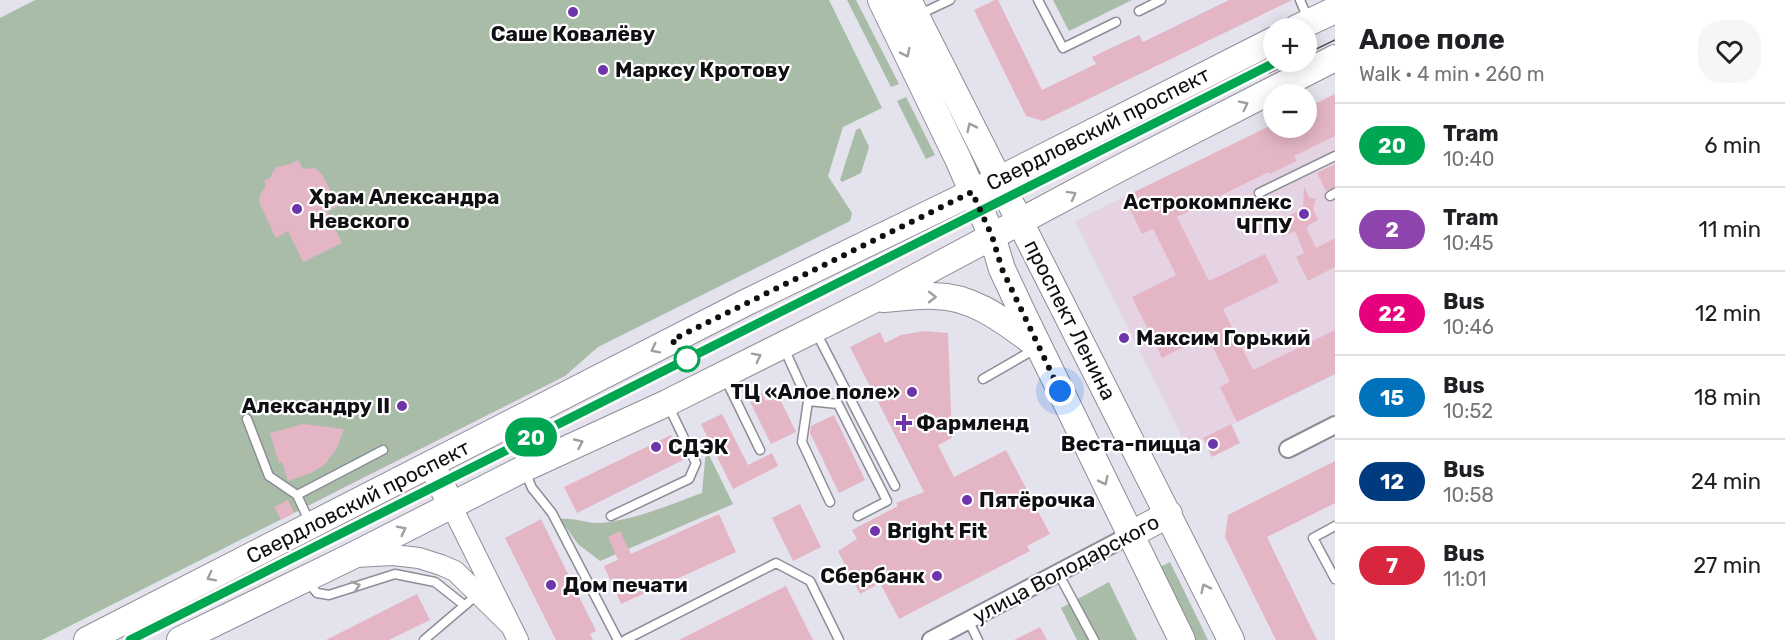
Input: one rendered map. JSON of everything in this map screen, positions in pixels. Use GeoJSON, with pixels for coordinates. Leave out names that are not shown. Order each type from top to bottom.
{"type":"FeatureCollection","features":[{"type":"Feature","properties":{"kind":"main road","name":"проспект Ленина"},"geometry":{"type":"LineString","coordinates":[[881,0],[992,236],[1002,269],[1038,347],[1182,640]]}},
{"type":"Feature","properties":{"kind":"main road","name":"проспект Ленина"},"geometry":{"type":"LineString","coordinates":[[912,8],[1231,640]]}},
{"type":"Feature","properties":{"kind":"main road"},"geometry":{"type":"LineString","coordinates":[[1302,17],[1335,10]]}},
{"type":"Feature","properties":{"kind":"main road","name":"Свердловский проспект"},"geometry":{"type":"LineString","coordinates":[[87,640],[745,303],[998,180],[1263,46]]}},
{"type":"Feature","properties":{"kind":"main road"},"geometry":{"type":"LineString","coordinates":[[180,640],[524,469],[667,403],[873,300],[1122,167],[1335,58]]}},
{"type":"Feature","properties":{"kind":"main road"},"geometry":{"type":"LineString","coordinates":[[873,300],[935,296],[955,298],[981,307],[1004,320],[1038,347]]}},
{"type":"Feature","properties":{"kind":"main road"},"geometry":{"type":"LineString","coordinates":[[432,465],[451,505]]}},
{"type":"Feature","properties":{"kind":"main road","name":"улица Володарского"},"geometry":{"type":"LineString","coordinates":[[1130,535],[1169,514]]}},
{"type":"Feature","properties":{"kind":"street"},"geometry":{"type":"LineString","coordinates":[[1288,449],[1335,425]]}},
{"type":"Feature","properties":{"kind":"street"},"geometry":{"type":"LineString","coordinates":[[451,505],[514,632]]}},
{"type":"Feature","properties":{"kind":"street","name":"улица Володарского"},"geometry":{"type":"LineString","coordinates":[[931,640],[1130,535]]}},
{"type":"Feature","properties":{"kind":"street"},"geometry":{"type":"LineString","coordinates":[[350,557],[393,555],[419,558],[455,571],[471,600],[514,632]]}},
{"type":"Feature","properties":{"kind":"lane"},"geometry":{"type":"LineString","coordinates":[[912,8],[951,0]]}},
{"type":"Feature","properties":{"kind":"lane"},"geometry":{"type":"LineString","coordinates":[[1038,0],[1063,48],[1116,22]]}},
{"type":"Feature","properties":{"kind":"lane"},"geometry":{"type":"LineString","coordinates":[[1139,11],[1161,0]]}},
{"type":"Feature","properties":{"kind":"lane"},"geometry":{"type":"LineString","coordinates":[[1259,193],[1335,156]]}},
{"type":"Feature","properties":{"kind":"lane"},"geometry":{"type":"LineString","coordinates":[[814,329],[895,486]]}},
{"type":"Feature","properties":{"kind":"lane"},"geometry":{"type":"LineString","coordinates":[[782,344],[808,401],[802,442],[830,502]]}},
{"type":"Feature","properties":{"kind":"lane"},"geometry":{"type":"LineString","coordinates":[[983,379],[1038,347]]}},
{"type":"Feature","properties":{"kind":"lane"},"geometry":{"type":"LineString","coordinates":[[723,374],[760,450]]}},
{"type":"Feature","properties":{"kind":"lane"},"geometry":{"type":"LineString","coordinates":[[808,401],[838,404],[887,501],[858,516]]}},
{"type":"Feature","properties":{"kind":"lane"},"geometry":{"type":"LineString","coordinates":[[611,516],[689,478],[696,463],[667,403]]}},
{"type":"Feature","properties":{"kind":"lane"},"geometry":{"type":"LineString","coordinates":[[248,419],[269,476],[297,495],[311,526]]}},
{"type":"Feature","properties":{"kind":"lane"},"geometry":{"type":"LineString","coordinates":[[297,495],[383,450]]}},
{"type":"Feature","properties":{"kind":"lane"},"geometry":{"type":"LineString","coordinates":[[524,469],[532,488],[552,513],[618,640]]}},
{"type":"Feature","properties":{"kind":"lane"},"geometry":{"type":"LineString","coordinates":[[1335,526],[1313,537],[1335,579]]}},
{"type":"Feature","properties":{"kind":"lane"},"geometry":{"type":"LineString","coordinates":[[625,640],[776,564],[810,581],[839,640]]}},
{"type":"Feature","properties":{"kind":"lane"},"geometry":{"type":"LineString","coordinates":[[1058,573],[1094,640]]}},
{"type":"Feature","properties":{"kind":"lane"},"geometry":{"type":"LineString","coordinates":[[305,579],[317,593],[329,595],[395,574],[435,582],[471,600],[423,640]]}},
{"type":"Feature","properties":{"kind":"lane"},"geometry":{"type":"LineString","coordinates":[[968,621],[978,640]]}},
{"type":"Feature","properties":{"kind":"shaded area"},"geometry":{"type":"Polygon","coordinates":[[[1335,94],[1335,374],[1187,447],[1075,221],[1263,129],[1263,138],[1317,138],[1317,103],[1335,94]]]}},
{"type":"Feature","properties":{"kind":"green space"},"geometry":{"type":"Polygon","coordinates":[[[35,0],[829,0],[882,108],[843,127],[828,176],[852,213],[850,221],[598,347],[565,376],[42,640],[0,640],[0,18],[35,0]]]}},
{"type":"Feature","properties":{"kind":"green space"},"geometry":{"type":"Polygon","coordinates":[[[847,0],[856,0],[899,84],[891,87],[847,0]]]}},
{"type":"Feature","properties":{"kind":"green space"},"geometry":{"type":"Polygon","coordinates":[[[1053,0],[1132,0],[1069,31],[1053,0]]]}},
{"type":"Feature","properties":{"kind":"green space"},"geometry":{"type":"Polygon","coordinates":[[[906,97],[935,155],[926,159],[897,101],[906,97]]]}},
{"type":"Feature","properties":{"kind":"green space"},"geometry":{"type":"Polygon","coordinates":[[[860,128],[869,147],[861,173],[842,182],[840,180],[856,130],[860,128]]]}},
{"type":"Feature","properties":{"kind":"green space"},"geometry":{"type":"Polygon","coordinates":[[[706,449],[733,504],[600,561],[578,544],[560,519],[597,523],[615,521],[653,511],[702,493],[706,449]]]}},
{"type":"Feature","properties":{"kind":"green space"},"geometry":{"type":"Polygon","coordinates":[[[1170,562],[1208,640],[1194,640],[1158,568],[1170,562]]]}},
{"type":"Feature","properties":{"kind":"green space"},"geometry":{"type":"Polygon","coordinates":[[[1109,582],[1137,640],[1077,640],[1061,608],[1109,582]]]}},
{"type":"Feature","properties":{"kind":"building"},"geometry":{"type":"Polygon","coordinates":[[[998,0],[1042,90],[1096,64],[1092,57],[1139,35],[1143,42],[1229,0],[1292,0],[1043,121],[1026,116],[974,10],[998,0]]]}},
{"type":"Feature","properties":{"kind":"building"},"geometry":{"type":"Polygon","coordinates":[[[1335,94],[1335,136],[1294,156],[1297,161],[1270,174],[1269,172],[1177,217],[1209,281],[1265,254],[1279,282],[1223,309],[1253,370],[1335,330],[1335,374],[1237,422],[1220,387],[1230,382],[1207,335],[1162,358],[1132,297],[1176,275],[1153,229],[1142,234],[1124,197],[1263,129],[1263,138],[1317,138],[1317,103],[1335,94]]]}},
{"type":"Feature","properties":{"kind":"building","name":"Храм Александра Невского"},"geometry":{"type":"Polygon","coordinates":[[[298,160],[303,169],[315,168],[323,176],[338,206],[327,212],[342,243],[303,262],[288,231],[276,238],[259,202],[260,195],[266,186],[264,181],[270,178],[274,170],[298,160]]]}},
{"type":"Feature","properties":{"kind":"building"},"geometry":{"type":"Polygon","coordinates":[[[1335,164],[1335,187],[1326,191],[1317,173],[1335,164]]]}},
{"type":"Feature","properties":{"kind":"building"},"geometry":{"type":"Polygon","coordinates":[[[1304,186],[1309,197],[1316,199],[1313,209],[1318,220],[1309,225],[1307,229],[1316,248],[1335,238],[1335,267],[1308,281],[1296,257],[1304,253],[1295,231],[1283,237],[1275,222],[1303,209],[1304,186]]]}},
{"type":"Feature","properties":{"kind":"building"},"geometry":{"type":"Polygon","coordinates":[[[924,331],[948,333],[952,438],[938,445],[954,477],[1006,450],[1050,534],[1027,546],[1030,551],[899,619],[880,583],[860,594],[838,551],[857,539],[852,530],[898,506],[896,503],[924,492],[850,347],[880,332],[885,343],[901,335],[924,331]]]}},
{"type":"Feature","properties":{"kind":"building"},"geometry":{"type":"Polygon","coordinates":[[[762,393],[766,401],[778,395],[796,432],[771,444],[749,400],[762,393]]]}},
{"type":"Feature","properties":{"kind":"building"},"geometry":{"type":"Polygon","coordinates":[[[722,414],[748,465],[772,453],[778,466],[733,489],[701,424],[722,414]]]}},
{"type":"Feature","properties":{"kind":"building"},"geometry":{"type":"Polygon","coordinates":[[[834,415],[865,480],[839,493],[810,433],[811,426],[834,415]]]}},
{"type":"Feature","properties":{"kind":"building"},"geometry":{"type":"Polygon","coordinates":[[[303,424],[344,429],[337,448],[325,464],[311,473],[288,481],[282,462],[279,463],[270,433],[303,424]]]}},
{"type":"Feature","properties":{"kind":"building"},"geometry":{"type":"Polygon","coordinates":[[[1231,424],[1240,443],[1212,457],[1203,438],[1231,424]]]}},
{"type":"Feature","properties":{"kind":"building"},"geometry":{"type":"Polygon","coordinates":[[[671,435],[683,460],[577,513],[564,487],[671,435]]]}},
{"type":"Feature","properties":{"kind":"building"},"geometry":{"type":"Polygon","coordinates":[[[1335,461],[1335,503],[1267,537],[1317,640],[1276,640],[1225,537],[1228,515],[1335,461]]]}},
{"type":"Feature","properties":{"kind":"building"},"geometry":{"type":"Polygon","coordinates":[[[288,500],[294,513],[281,520],[274,507],[288,500]]]}},
{"type":"Feature","properties":{"kind":"building"},"geometry":{"type":"Polygon","coordinates":[[[800,504],[821,547],[793,561],[772,518],[800,504]]]}},
{"type":"Feature","properties":{"kind":"building"},"geometry":{"type":"Polygon","coordinates":[[[719,514],[736,552],[621,604],[604,566],[618,560],[608,537],[620,531],[631,554],[719,514]]]}},
{"type":"Feature","properties":{"kind":"building","name":"Дом печати"},"geometry":{"type":"Polygon","coordinates":[[[541,519],[596,631],[590,634],[593,640],[556,640],[505,538],[541,519]]]}},
{"type":"Feature","properties":{"kind":"building","name":"Дом печати"},"geometry":{"type":"Polygon","coordinates":[[[786,586],[813,640],[679,640],[786,586]]]}},
{"type":"Feature","properties":{"kind":"building"},"geometry":{"type":"Polygon","coordinates":[[[417,594],[430,620],[389,640],[326,640],[417,594]]]}},
{"type":"Feature","properties":{"kind":"building"},"geometry":{"type":"Polygon","coordinates":[[[1040,627],[1047,640],[1014,640],[1040,627]]]}},
{"type":"Feature","properties":{"kind":"tram line"},"geometry":{"type":"LineString","coordinates":[[1317,49],[1335,40]]}},
{"type":"Feature","properties":{"kind":"tram line","name":"20"},"geometry":{"type":"LineString","coordinates":[[130,640],[1263,68]]}},
{"type":"Feature","properties":{"kind":"tram line"},"geometry":{"type":"LineString","coordinates":[[130,640],[1263,69]]}},
{"type":"Feature","properties":{"kind":"place","name":"Саше Ковалёву"},"geometry":{"type":"Point","coordinates":[573,12]}},
{"type":"Feature","properties":{"kind":"place","name":"Марксу Кротову"},"geometry":{"type":"Point","coordinates":[603,70]}},
{"type":"Feature","properties":{"kind":"place","name":"Храм Александра Невского"},"geometry":{"type":"Point","coordinates":[297,209]}},
{"type":"Feature","properties":{"kind":"place","name":"Астрокомплекс ЧГПУ"},"geometry":{"type":"Point","coordinates":[1304,214]}},
{"type":"Feature","properties":{"kind":"place","name":"Максим Горький"},"geometry":{"type":"Point","coordinates":[1124,338]}},
{"type":"Feature","properties":{"kind":"place","name":"ТЦ «Алое поле»"},"geometry":{"type":"Point","coordinates":[912,392]}},
{"type":"Feature","properties":{"kind":"place","name":"Александру II"},"geometry":{"type":"Point","coordinates":[402,406]}},
{"type":"Feature","properties":{"kind":"place","name":"Фармленд"},"geometry":{"type":"Point","coordinates":[904,423]}},
{"type":"Feature","properties":{"kind":"place","name":"Веста-пицца"},"geometry":{"type":"Point","coordinates":[1213,444]}},
{"type":"Feature","properties":{"kind":"place","name":"СДЭК"},"geometry":{"type":"Point","coordinates":[656,447]}},
{"type":"Feature","properties":{"kind":"place","name":"Пятёрочка"},"geometry":{"type":"Point","coordinates":[967,500]}},
{"type":"Feature","properties":{"kind":"place","name":"Bright Fit"},"geometry":{"type":"Point","coordinates":[875,531]}},
{"type":"Feature","properties":{"kind":"place","name":"Сбербанк"},"geometry":{"type":"Point","coordinates":[937,576]}},
{"type":"Feature","properties":{"kind":"place","name":"Дом печати"},"geometry":{"type":"Point","coordinates":[551,585]}},
{"type":"Feature","properties":{"kind":"route"},"geometry":{"type":"LineString","coordinates":[[687,359],[672,340],[972,192],[992,236],[1002,269],[1060,391]]}}]}
